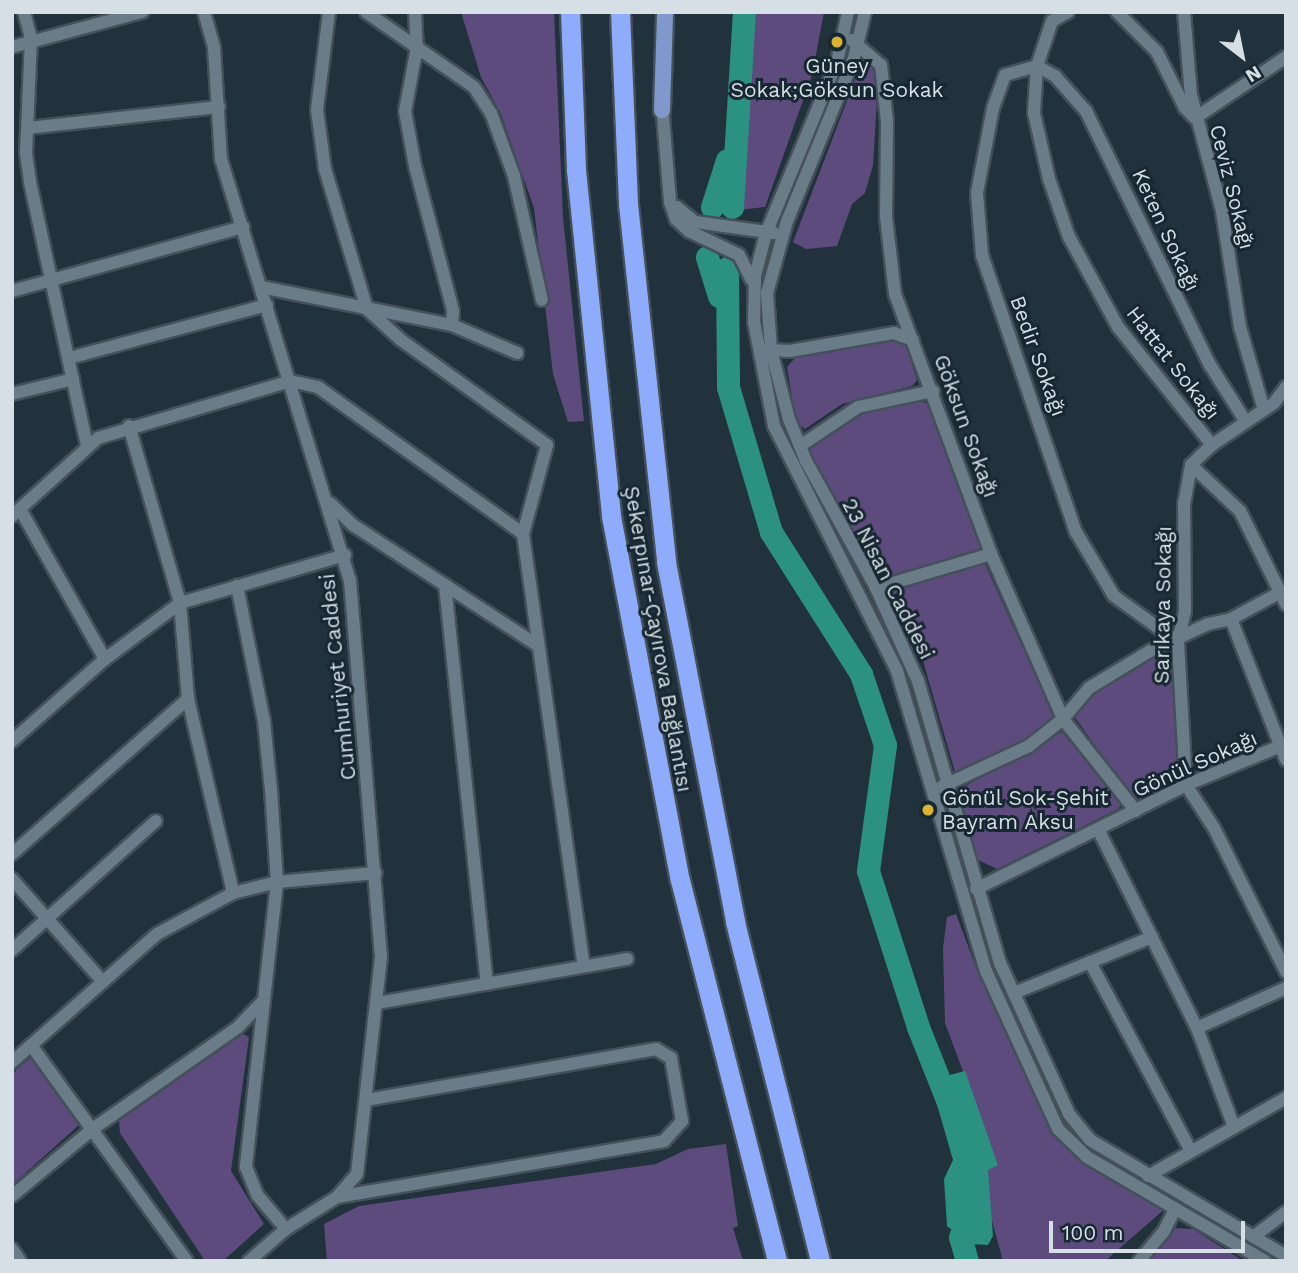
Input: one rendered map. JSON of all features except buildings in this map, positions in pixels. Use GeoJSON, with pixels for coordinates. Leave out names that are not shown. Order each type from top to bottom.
{"type":"FeatureCollection","features":[{"type":"Feature","properties":{"kind":"highway","name":"Şekerpınar-Çayırova Bağlantısı"},"geometry":{"type":"LineString","coordinates":[[570,12],[576,170],[594,375],[622,584],[680,880],[777,1261]]}},
{"type":"Feature","properties":{"kind":"highway","name":"Şekerpınar-Çayırova Bağlantısı"},"geometry":{"type":"LineString","coordinates":[[620,12],[633,263],[667,574],[735,922],[820,1261]]}},
{"type":"Feature","properties":{"kind":"main road"},"geometry":{"type":"LineString","coordinates":[[662,110],[666,12]]}},
{"type":"Feature","properties":{"kind":"street"},"geometry":{"type":"LineString","coordinates":[[24,12],[31,39],[29,172],[50,282],[87,446]]}},
{"type":"Feature","properties":{"kind":"street"},"geometry":{"type":"LineString","coordinates":[[12,47],[31,39],[142,12]]}},
{"type":"Feature","properties":{"kind":"street","name":"Cumhuriyet Caddesi"},"geometry":{"type":"LineString","coordinates":[[204,12],[214,48],[221,159],[345,555],[376,873],[381,957],[368,1100],[357,1174],[337,1197],[286,1229],[249,1261]]}},
{"type":"Feature","properties":{"kind":"street"},"geometry":{"type":"LineString","coordinates":[[329,12],[317,110],[323,157],[367,309],[401,340],[547,445],[523,534],[584,967]]}},
{"type":"Feature","properties":{"kind":"street"},"geometry":{"type":"LineString","coordinates":[[366,12],[474,87],[491,113],[514,176],[542,300]]}},
{"type":"Feature","properties":{"kind":"street"},"geometry":{"type":"LineString","coordinates":[[415,12],[417,47],[405,111],[415,166],[453,311],[452,326]]}},
{"type":"Feature","properties":{"kind":"street"},"geometry":{"type":"LineString","coordinates":[[659,12],[662,110],[668,184],[676,219],[689,231],[739,255],[748,266],[754,285]]}},
{"type":"Feature","properties":{"kind":"street","name":"23 Nisan Caddesi"},"geometry":{"type":"LineString","coordinates":[[848,12],[838,62],[766,233],[754,285],[754,323],[774,426],[880,631],[911,709],[986,971],[1058,1129],[1087,1157],[1265,1261]]}},
{"type":"Feature","properties":{"kind":"street","name":"23 Nisan Caddesi"},"geometry":{"type":"LineString","coordinates":[[865,12],[858,42],[787,221],[767,293],[771,350],[800,446],[876,588],[918,681],[976,889],[1013,993],[1069,1114],[1090,1140],[1286,1256]]}},
{"type":"Feature","properties":{"kind":"street","name":"Hattat Sokağı"},"geometry":{"type":"LineString","coordinates":[[1068,12],[1052,22],[1037,66],[1034,113],[1049,180],[1069,237],[1118,327],[1212,445]]}},
{"type":"Feature","properties":{"kind":"street"},"geometry":{"type":"LineString","coordinates":[[1118,12],[1157,52],[1185,108],[1195,118],[1286,57]]}},
{"type":"Feature","properties":{"kind":"street","name":"Ceviz Sokağı"},"geometry":{"type":"LineString","coordinates":[[1184,12],[1195,118],[1222,211],[1240,327],[1264,410]]}},
{"type":"Feature","properties":{"kind":"street","name":"Göksun Sokağı"},"geometry":{"type":"LineString","coordinates":[[843,36],[858,42],[881,65],[887,122],[886,217],[895,294],[991,554],[1063,719],[1136,811]]}},
{"type":"Feature","properties":{"kind":"street","name":"Keten Sokağı"},"geometry":{"type":"LineString","coordinates":[[1037,66],[1055,76],[1087,111],[1210,365],[1246,422]]}},
{"type":"Feature","properties":{"kind":"street","name":"Bedir Sokağı"},"geometry":{"type":"LineString","coordinates":[[1037,66],[1004,75],[993,108],[976,193],[982,255],[1076,532],[1114,596],[1178,642]]}},
{"type":"Feature","properties":{"kind":"street"},"geometry":{"type":"LineString","coordinates":[[28,128],[219,107]]}},
{"type":"Feature","properties":{"kind":"street"},"geometry":{"type":"LineString","coordinates":[[668,184],[680,212],[695,222],[766,233],[777,232],[787,221]]}},
{"type":"Feature","properties":{"kind":"street"},"geometry":{"type":"LineString","coordinates":[[12,291],[243,227]]}},
{"type":"Feature","properties":{"kind":"street"},"geometry":{"type":"LineString","coordinates":[[261,288],[452,326],[517,353]]}},
{"type":"Feature","properties":{"kind":"street"},"geometry":{"type":"LineString","coordinates":[[69,358],[267,305]]}},
{"type":"Feature","properties":{"kind":"street"},"geometry":{"type":"LineString","coordinates":[[771,350],[790,351],[894,333],[913,340]]}},
{"type":"Feature","properties":{"kind":"street"},"geometry":{"type":"LineString","coordinates":[[12,394],[73,379]]}},
{"type":"Feature","properties":{"kind":"street"},"geometry":{"type":"LineString","coordinates":[[105,659],[16,512],[87,446],[129,426],[290,381],[318,387],[523,534]]}},
{"type":"Feature","properties":{"kind":"street"},"geometry":{"type":"LineString","coordinates":[[932,789],[949,786],[1029,746],[1063,719],[1089,688],[1150,651],[1178,642],[1208,624],[1231,619],[1283,598],[1240,511],[1191,465],[1212,445],[1264,410],[1286,387]]}},
{"type":"Feature","properties":{"kind":"street"},"geometry":{"type":"LineString","coordinates":[[800,446],[858,407],[933,391]]}},
{"type":"Feature","properties":{"kind":"street"},"geometry":{"type":"LineString","coordinates":[[129,426],[180,603],[188,699],[233,893]]}},
{"type":"Feature","properties":{"kind":"street","name":"Sarıkaya Sokağı"},"geometry":{"type":"LineString","coordinates":[[1191,465],[1184,503],[1185,611],[1178,642],[1186,785],[1214,828],[1286,972]]}},
{"type":"Feature","properties":{"kind":"street"},"geometry":{"type":"LineString","coordinates":[[329,502],[353,525],[537,645]]}},
{"type":"Feature","properties":{"kind":"street"},"geometry":{"type":"LineString","coordinates":[[876,588],[991,554]]}},
{"type":"Feature","properties":{"kind":"street"},"geometry":{"type":"LineString","coordinates":[[12,741],[105,659],[180,603],[345,555]]}},
{"type":"Feature","properties":{"kind":"street"},"geometry":{"type":"LineString","coordinates":[[445,585],[487,984]]}},
{"type":"Feature","properties":{"kind":"street"},"geometry":{"type":"LineString","coordinates":[[237,586],[264,721],[276,882],[246,1167],[258,1196],[286,1229]]}},
{"type":"Feature","properties":{"kind":"street"},"geometry":{"type":"LineString","coordinates":[[1231,619],[1278,747],[1286,760]]}},
{"type":"Feature","properties":{"kind":"street"},"geometry":{"type":"LineString","coordinates":[[12,854],[188,699]]}},
{"type":"Feature","properties":{"kind":"street","name":"Gönül Sokağı"},"geometry":{"type":"LineString","coordinates":[[976,889],[1099,831],[1186,785],[1278,747]]}},
{"type":"Feature","properties":{"kind":"street"},"geometry":{"type":"LineString","coordinates":[[12,950],[156,821]]}},
{"type":"Feature","properties":{"kind":"street"},"geometry":{"type":"LineString","coordinates":[[1099,831],[1197,1028],[1234,1127]]}},
{"type":"Feature","properties":{"kind":"street"},"geometry":{"type":"LineString","coordinates":[[12,1062],[157,934],[233,893],[276,882],[376,873]]}},
{"type":"Feature","properties":{"kind":"street"},"geometry":{"type":"LineString","coordinates":[[12,879],[103,982]]}},
{"type":"Feature","properties":{"kind":"street"},"geometry":{"type":"LineString","coordinates":[[1013,993],[1152,937]]}},
{"type":"Feature","properties":{"kind":"street"},"geometry":{"type":"LineString","coordinates":[[377,1003],[626,959]]}},
{"type":"Feature","properties":{"kind":"street"},"geometry":{"type":"LineString","coordinates":[[1090,962],[1191,1151]]}},
{"type":"Feature","properties":{"kind":"street"},"geometry":{"type":"LineString","coordinates":[[1197,1028],[1286,988]]}},
{"type":"Feature","properties":{"kind":"street"},"geometry":{"type":"LineString","coordinates":[[12,1196],[94,1128],[238,1027],[264,1000]]}},
{"type":"Feature","properties":{"kind":"street"},"geometry":{"type":"LineString","coordinates":[[31,1045],[94,1128],[187,1261]]}},
{"type":"Feature","properties":{"kind":"street"},"geometry":{"type":"LineString","coordinates":[[337,1197],[664,1141],[682,1121],[671,1058],[656,1048],[368,1100]]}},
{"type":"Feature","properties":{"kind":"street"},"geometry":{"type":"LineString","coordinates":[[1141,1188],[1147,1176],[1286,1098]]}},
{"type":"Feature","properties":{"kind":"street"},"geometry":{"type":"LineString","coordinates":[[1139,1261],[1164,1231],[1175,1209]]}},
{"type":"Feature","properties":{"kind":"street"},"geometry":{"type":"LineString","coordinates":[[1253,1237],[1286,1212]]}},
{"type":"Feature","properties":{"kind":"street"},"geometry":{"type":"LineString","coordinates":[[12,1249],[20,1261]]}},
{"type":"Feature","properties":{"kind":"shaded area"},"geometry":{"type":"Polygon","coordinates":[[[461,12],[554,12],[563,217],[584,421],[568,422],[553,374],[534,208],[501,114],[481,77],[461,12]]]}},
{"type":"Feature","properties":{"kind":"shaded area"},"geometry":{"type":"Polygon","coordinates":[[[750,12],[824,12],[812,75],[765,207],[740,210],[750,12]]]}},
{"type":"Feature","properties":{"kind":"shaded area"},"geometry":{"type":"Polygon","coordinates":[[[861,64],[873,67],[878,82],[873,165],[865,193],[852,204],[837,246],[806,249],[793,242],[861,64]]]}},
{"type":"Feature","properties":{"kind":"shaded area"},"geometry":{"type":"Polygon","coordinates":[[[894,339],[905,342],[917,380],[912,386],[842,404],[805,429],[796,422],[787,367],[795,358],[894,339]]]}},
{"type":"Feature","properties":{"kind":"shaded area"},"geometry":{"type":"Polygon","coordinates":[[[919,400],[928,404],[983,551],[884,583],[877,581],[808,451],[864,410],[919,400]]]}},
{"type":"Feature","properties":{"kind":"shaded area"},"geometry":{"type":"Polygon","coordinates":[[[985,564],[1053,715],[1053,724],[1024,744],[956,775],[921,654],[891,596],[895,590],[985,564]]]}},
{"type":"Feature","properties":{"kind":"shaded area"},"geometry":{"type":"Polygon","coordinates":[[[1156,653],[1171,656],[1173,663],[1177,767],[1169,789],[1148,801],[1129,793],[1074,716],[1096,689],[1156,653]]]}},
{"type":"Feature","properties":{"kind":"shaded area"},"geometry":{"type":"Polygon","coordinates":[[[1062,732],[1121,805],[1118,809],[997,869],[974,858],[955,792],[1062,732]]]}},
{"type":"Feature","properties":{"kind":"shaded area"},"geometry":{"type":"Polygon","coordinates":[[[956,914],[979,975],[1053,1133],[1091,1168],[1167,1207],[1105,1261],[1003,1261],[989,1210],[987,1169],[998,1165],[945,1023],[943,948],[947,917],[956,914]]]}},
{"type":"Feature","properties":{"kind":"shaded area"},"geometry":{"type":"Polygon","coordinates":[[[243,1034],[249,1037],[231,1171],[264,1224],[223,1261],[205,1261],[120,1133],[119,1121],[243,1034]]]}},
{"type":"Feature","properties":{"kind":"shaded area"},"geometry":{"type":"Polygon","coordinates":[[[30,1058],[77,1113],[79,1125],[12,1185],[12,1074],[30,1058]]]}},
{"type":"Feature","properties":{"kind":"shaded area"},"geometry":{"type":"Polygon","coordinates":[[[965,1071],[998,1165],[988,1170],[993,1236],[988,1245],[970,1244],[947,1226],[944,1179],[953,1160],[930,1080],[965,1071]]]}},
{"type":"Feature","properties":{"kind":"shaded area"},"geometry":{"type":"Polygon","coordinates":[[[726,1144],[738,1226],[733,1228],[743,1261],[327,1261],[324,1224],[359,1206],[656,1164],[688,1149],[726,1144]]]}},
{"type":"Feature","properties":{"kind":"shaded area"},"geometry":{"type":"Polygon","coordinates":[[[1174,1228],[1193,1229],[1243,1261],[1142,1261],[1174,1228]]]}},
{"type":"Feature","properties":{"kind":"waterway"},"geometry":{"type":"LineString","coordinates":[[732,207],[744,12]]}},
{"type":"Feature","properties":{"kind":"waterway"},"geometry":{"type":"LineString","coordinates":[[712,207],[727,160]]}},
{"type":"Feature","properties":{"kind":"waterway"},"geometry":{"type":"LineString","coordinates":[[707,257],[719,296]]}},
{"type":"Feature","properties":{"kind":"waterway"},"geometry":{"type":"LineString","coordinates":[[727,268],[728,387],[771,532],[861,674],[885,745],[868,871],[918,1027],[949,1105]]}},
{"type":"Feature","properties":{"kind":"waterway"},"geometry":{"type":"LineString","coordinates":[[967,1261],[960,1237],[972,1208]]}},
{"type":"Feature","properties":{"kind":"place","name":"Güney Sokak;Göksun Sokak"},"geometry":{"type":"Point","coordinates":[837,42]}},
{"type":"Feature","properties":{"kind":"place","name":"Gönül Sok-Şehit Bayram Aksu"},"geometry":{"type":"Point","coordinates":[928,810]}}]}
